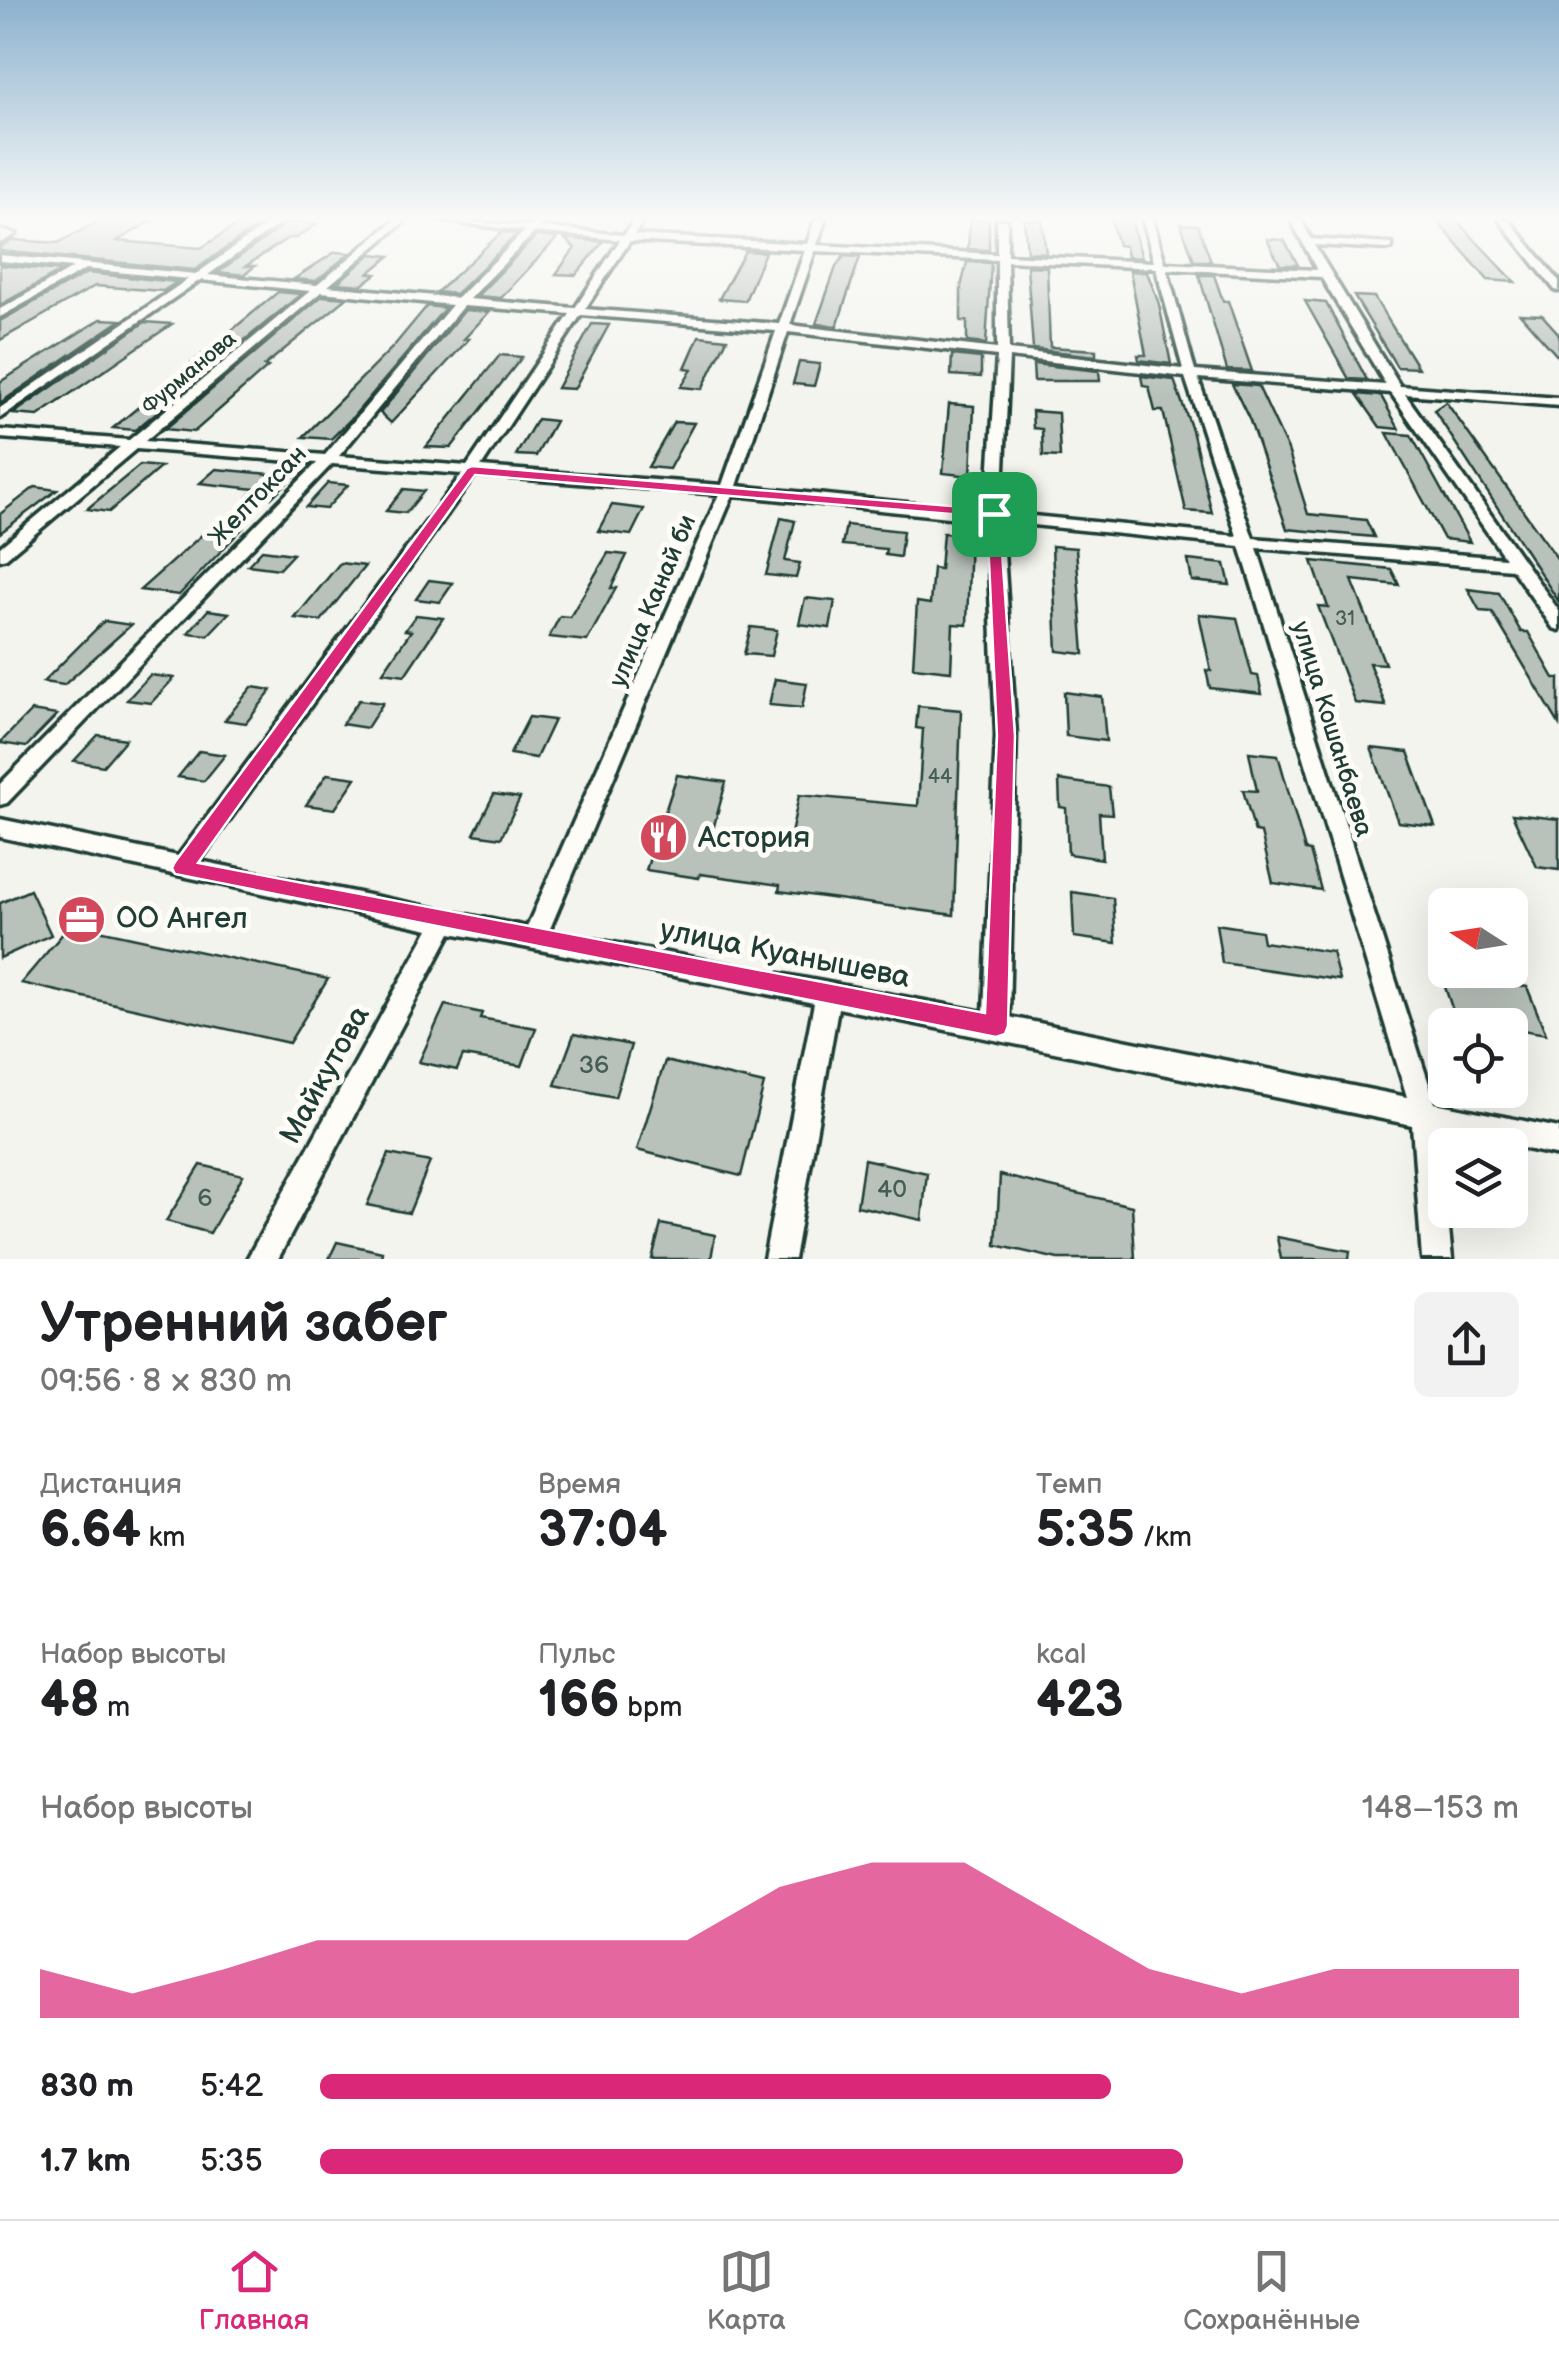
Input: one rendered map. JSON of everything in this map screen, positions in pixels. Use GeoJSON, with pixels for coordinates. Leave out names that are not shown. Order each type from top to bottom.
{"type":"FeatureCollection","features":[{"type":"Feature","properties":{"kind":"street"},"geometry":{"type":"LineString","coordinates":[[0,314],[62,279]]}},
{"type":"Feature","properties":{"kind":"street"},"geometry":{"type":"LineString","coordinates":[[0,414],[196,279]]}},
{"type":"Feature","properties":{"kind":"street"},"geometry":{"type":"LineString","coordinates":[[205,279],[784,328],[1190,374],[1559,402]]}},
{"type":"Feature","properties":{"kind":"street","name":"Фурманова"},"geometry":{"type":"LineString","coordinates":[[0,555],[334,279]]}},
{"type":"Feature","properties":{"kind":"street","name":"Желтоксан"},"geometry":{"type":"LineString","coordinates":[[0,797],[331,457],[483,279]]}},
{"type":"Feature","properties":{"kind":"street"},"geometry":{"type":"LineString","coordinates":[[182,868],[472,470],[599,279]]}},
{"type":"Feature","properties":{"kind":"street","name":"улица Канай би"},"geometry":{"type":"LineString","coordinates":[[534,939],[728,490],[801,279]]}},
{"type":"Feature","properties":{"kind":"street"},"geometry":{"type":"LineString","coordinates":[[996,1026],[1006,736],[994,514],[1005,279]]}},
{"type":"Feature","properties":{"kind":"street","name":"улица Кошанбаева"},"geometry":{"type":"LineString","coordinates":[[1166,279],[1190,374],[1248,542],[1425,1113],[1437,1259]]}},
{"type":"Feature","properties":{"kind":"street"},"geometry":{"type":"LineString","coordinates":[[1327,279],[1397,392],[1559,624]]}},
{"type":"Feature","properties":{"kind":"street"},"geometry":{"type":"LineString","coordinates":[[0,434],[728,490],[1248,542],[1516,564]]}},
{"type":"Feature","properties":{"kind":"street","name":"улица Куанышева"},"geometry":{"type":"LineString","coordinates":[[0,828],[445,922],[996,1026],[1559,1142]]}},
{"type":"Feature","properties":{"kind":"street","name":"Майкутова"},"geometry":{"type":"LineString","coordinates":[[262,1259],[445,922]]}},
{"type":"Feature","properties":{"kind":"street"},"geometry":{"type":"LineString","coordinates":[[779,1259],[828,996]]}},
{"type":"Feature","properties":{"kind":"building"},"geometry":{"type":"Polygon","coordinates":[[[0,279],[47,279],[0,305],[0,279]]]}},
{"type":"Feature","properties":{"kind":"building"},"geometry":{"type":"Polygon","coordinates":[[[77,279],[177,282],[163,291],[95,286],[0,340],[0,321],[77,279]]]}},
{"type":"Feature","properties":{"kind":"building"},"geometry":{"type":"Polygon","coordinates":[[[342,279],[370,279],[362,285],[337,283],[342,279]]]}},
{"type":"Feature","properties":{"kind":"building"},"geometry":{"type":"Polygon","coordinates":[[[451,279],[472,279],[456,294],[437,292],[451,279]]]}},
{"type":"Feature","properties":{"kind":"building"},"geometry":{"type":"Polygon","coordinates":[[[494,279],[519,279],[501,298],[477,296],[494,279]]]}},
{"type":"Feature","properties":{"kind":"building"},"geometry":{"type":"Polygon","coordinates":[[[730,279],[754,279],[745,301],[719,299],[730,279]]]}},
{"type":"Feature","properties":{"kind":"building"},"geometry":{"type":"Polygon","coordinates":[[[832,279],[853,279],[837,326],[816,324],[832,279]]]}},
{"type":"Feature","properties":{"kind":"building"},"geometry":{"type":"Polygon","coordinates":[[[963,279],[990,279],[986,344],[967,342],[967,321],[961,321],[963,279]]]}},
{"type":"Feature","properties":{"kind":"building"},"geometry":{"type":"Polygon","coordinates":[[[1028,279],[1047,279],[1050,347],[1096,350],[1096,356],[1033,349],[1028,279]]]}},
{"type":"Feature","properties":{"kind":"building"},"geometry":{"type":"Polygon","coordinates":[[[1131,279],[1150,279],[1159,304],[1171,364],[1139,360],[1138,355],[1146,355],[1131,279]]]}},
{"type":"Feature","properties":{"kind":"building"},"geometry":{"type":"Polygon","coordinates":[[[1200,279],[1215,279],[1223,301],[1228,301],[1252,371],[1227,370],[1200,279]]]}},
{"type":"Feature","properties":{"kind":"building"},"geometry":{"type":"Polygon","coordinates":[[[278,292],[301,294],[135,430],[113,428],[278,292]]]}},
{"type":"Feature","properties":{"kind":"building"},"geometry":{"type":"Polygon","coordinates":[[[322,296],[347,298],[264,366],[268,367],[194,432],[165,429],[322,296]]]}},
{"type":"Feature","properties":{"kind":"building"},"geometry":{"type":"Polygon","coordinates":[[[1354,296],[1374,297],[1418,368],[1397,367],[1354,296]]]}},
{"type":"Feature","properties":{"kind":"building"},"geometry":{"type":"Polygon","coordinates":[[[1305,301],[1326,303],[1367,380],[1349,379],[1305,301]]]}},
{"type":"Feature","properties":{"kind":"building"},"geometry":{"type":"Polygon","coordinates":[[[427,306],[445,308],[352,418],[331,439],[303,437],[393,347],[427,306]]]}},
{"type":"Feature","properties":{"kind":"building"},"geometry":{"type":"Polygon","coordinates":[[[465,310],[489,312],[391,423],[380,413],[465,310]]]}},
{"type":"Feature","properties":{"kind":"building"},"geometry":{"type":"Polygon","coordinates":[[[1520,314],[1542,315],[1559,334],[1559,358],[1520,314]]]}},
{"type":"Feature","properties":{"kind":"building"},"geometry":{"type":"Polygon","coordinates":[[[101,319],[121,320],[0,403],[0,382],[101,319]]]}},
{"type":"Feature","properties":{"kind":"building"},"geometry":{"type":"Polygon","coordinates":[[[145,322],[172,324],[38,416],[13,414],[145,322]]]}},
{"type":"Feature","properties":{"kind":"building"},"geometry":{"type":"Polygon","coordinates":[[[592,324],[609,325],[574,389],[557,388],[592,324]]]}},
{"type":"Feature","properties":{"kind":"building"},"geometry":{"type":"Polygon","coordinates":[[[699,336],[727,339],[702,389],[681,387],[692,369],[685,368],[699,336]]]}},
{"type":"Feature","properties":{"kind":"building"},"geometry":{"type":"Polygon","coordinates":[[[500,355],[522,357],[451,448],[426,447],[500,355]]]}},
{"type":"Feature","properties":{"kind":"building"},"geometry":{"type":"Polygon","coordinates":[[[952,355],[981,358],[981,377],[951,375],[952,355]]]}},
{"type":"Feature","properties":{"kind":"building"},"geometry":{"type":"Polygon","coordinates":[[[799,362],[820,364],[814,386],[793,384],[799,362]]]}},
{"type":"Feature","properties":{"kind":"building"},"geometry":{"type":"Polygon","coordinates":[[[1033,364],[1099,371],[1100,381],[1034,381],[1033,364]]]}},
{"type":"Feature","properties":{"kind":"building"},"geometry":{"type":"Polygon","coordinates":[[[1141,376],[1174,380],[1192,430],[1212,513],[1186,511],[1163,411],[1155,411],[1149,387],[1143,386],[1141,376]]]}},
{"type":"Feature","properties":{"kind":"building"},"geometry":{"type":"Polygon","coordinates":[[[1232,384],[1258,386],[1288,450],[1308,514],[1366,520],[1374,537],[1287,529],[1250,421],[1232,384]]]}},
{"type":"Feature","properties":{"kind":"building"},"geometry":{"type":"Polygon","coordinates":[[[1357,394],[1381,396],[1399,429],[1380,427],[1357,394]]]}},
{"type":"Feature","properties":{"kind":"building"},"geometry":{"type":"Polygon","coordinates":[[[1446,402],[1559,561],[1559,602],[1434,410],[1446,402]]]}},
{"type":"Feature","properties":{"kind":"building"},"geometry":{"type":"Polygon","coordinates":[[[949,404],[974,406],[971,476],[943,473],[949,404]]]}},
{"type":"Feature","properties":{"kind":"building"},"geometry":{"type":"Polygon","coordinates":[[[1032,411],[1058,413],[1060,457],[1043,456],[1042,429],[1033,428],[1032,411]]]}},
{"type":"Feature","properties":{"kind":"building"},"geometry":{"type":"Polygon","coordinates":[[[537,419],[555,421],[536,456],[516,455],[537,419]]]}},
{"type":"Feature","properties":{"kind":"building"},"geometry":{"type":"Polygon","coordinates":[[[674,422],[694,423],[669,469],[648,467],[674,422]]]}},
{"type":"Feature","properties":{"kind":"building"},"geometry":{"type":"Polygon","coordinates":[[[1387,433],[1411,435],[1470,542],[1444,539],[1387,433]]]}},
{"type":"Feature","properties":{"kind":"building"},"geometry":{"type":"Polygon","coordinates":[[[140,465],[161,467],[109,512],[87,509],[140,465]]]}},
{"type":"Feature","properties":{"kind":"building"},"geometry":{"type":"Polygon","coordinates":[[[216,469],[294,476],[271,498],[249,496],[255,489],[200,483],[216,469]]]}},
{"type":"Feature","properties":{"kind":"building"},"geometry":{"type":"Polygon","coordinates":[[[328,483],[348,485],[326,509],[306,507],[328,483]]]}},
{"type":"Feature","properties":{"kind":"building"},"geometry":{"type":"Polygon","coordinates":[[[35,487],[57,490],[0,533],[0,514],[35,487]]]}},
{"type":"Feature","properties":{"kind":"building"},"geometry":{"type":"Polygon","coordinates":[[[404,489],[424,491],[406,513],[386,511],[404,489]]]}},
{"type":"Feature","properties":{"kind":"building"},"geometry":{"type":"Polygon","coordinates":[[[612,505],[644,509],[631,535],[598,531],[612,505]]]}},
{"type":"Feature","properties":{"kind":"building"},"geometry":{"type":"Polygon","coordinates":[[[781,518],[795,521],[785,561],[800,563],[796,578],[766,575],[781,518]]]}},
{"type":"Feature","properties":{"kind":"building"},"geometry":{"type":"Polygon","coordinates":[[[214,524],[243,528],[179,595],[140,590],[214,524]]]}},
{"type":"Feature","properties":{"kind":"building"},"geometry":{"type":"Polygon","coordinates":[[[846,525],[903,531],[900,557],[885,555],[886,549],[842,545],[846,525]]]}},
{"type":"Feature","properties":{"kind":"building"},"geometry":{"type":"Polygon","coordinates":[[[943,533],[970,535],[967,625],[953,624],[951,671],[913,667],[917,602],[930,604],[933,568],[940,569],[943,533]]]}},
{"type":"Feature","properties":{"kind":"building"},"geometry":{"type":"Polygon","coordinates":[[[1052,546],[1076,548],[1084,654],[1057,651],[1052,546]]]}},
{"type":"Feature","properties":{"kind":"building"},"geometry":{"type":"Polygon","coordinates":[[[262,550],[293,554],[279,569],[248,565],[262,550]]]}},
{"type":"Feature","properties":{"kind":"building"},"geometry":{"type":"Polygon","coordinates":[[[608,553],[627,555],[611,588],[616,588],[587,641],[549,637],[560,616],[570,617],[608,553]]]}},
{"type":"Feature","properties":{"kind":"building"},"geometry":{"type":"Polygon","coordinates":[[[1188,560],[1225,564],[1230,585],[1192,581],[1188,560]]]}},
{"type":"Feature","properties":{"kind":"building"},"geometry":{"type":"Polygon","coordinates":[[[1312,561],[1391,569],[1399,585],[1352,580],[1385,664],[1369,663],[1386,706],[1355,703],[1318,606],[1328,607],[1312,561]]]}},
{"type":"Feature","properties":{"kind":"building"},"geometry":{"type":"Polygon","coordinates":[[[340,563],[365,566],[321,621],[295,618],[340,563]]]}},
{"type":"Feature","properties":{"kind":"building"},"geometry":{"type":"Polygon","coordinates":[[[429,580],[453,583],[440,602],[416,599],[429,580]]]}},
{"type":"Feature","properties":{"kind":"building"},"geometry":{"type":"Polygon","coordinates":[[[1468,589],[1499,593],[1521,632],[1528,632],[1554,678],[1559,678],[1559,724],[1492,612],[1480,611],[1468,589]]]}},
{"type":"Feature","properties":{"kind":"building"},"geometry":{"type":"Polygon","coordinates":[[[805,598],[835,601],[830,628],[799,624],[805,598]]]}},
{"type":"Feature","properties":{"kind":"building"},"geometry":{"type":"Polygon","coordinates":[[[208,610],[229,613],[208,635],[188,633],[208,610]]]}},
{"type":"Feature","properties":{"kind":"building"},"geometry":{"type":"Polygon","coordinates":[[[1199,614],[1237,618],[1252,675],[1258,676],[1262,694],[1210,688],[1206,670],[1211,671],[1199,614]]]}},
{"type":"Feature","properties":{"kind":"building"},"geometry":{"type":"Polygon","coordinates":[[[416,615],[443,618],[405,675],[383,672],[411,631],[405,630],[416,615]]]}},
{"type":"Feature","properties":{"kind":"building"},"geometry":{"type":"Polygon","coordinates":[[[104,621],[131,625],[64,685],[43,682],[104,621]]]}},
{"type":"Feature","properties":{"kind":"building"},"geometry":{"type":"Polygon","coordinates":[[[751,627],[777,630],[771,656],[744,654],[751,627]]]}},
{"type":"Feature","properties":{"kind":"building"},"geometry":{"type":"Polygon","coordinates":[[[150,675],[174,678],[151,703],[127,700],[150,675]]]}},
{"type":"Feature","properties":{"kind":"building"},"geometry":{"type":"Polygon","coordinates":[[[775,679],[807,683],[802,708],[769,705],[775,679]]]}},
{"type":"Feature","properties":{"kind":"building"},"geometry":{"type":"Polygon","coordinates":[[[252,687],[272,690],[246,723],[225,720],[252,687]]]}},
{"type":"Feature","properties":{"kind":"building"},"geometry":{"type":"Polygon","coordinates":[[[1064,692],[1102,697],[1106,741],[1066,736],[1064,692]]]}},
{"type":"Feature","properties":{"kind":"building"},"geometry":{"type":"Polygon","coordinates":[[[359,700],[383,703],[367,728],[342,724],[359,700]]]}},
{"type":"Feature","properties":{"kind":"building"},"geometry":{"type":"Polygon","coordinates":[[[918,706],[961,710],[954,915],[779,891],[780,885],[646,870],[677,775],[726,782],[712,833],[789,844],[799,795],[918,806],[923,729],[916,728],[918,706]]]}},
{"type":"Feature","properties":{"kind":"building"},"geometry":{"type":"Polygon","coordinates":[[[31,711],[57,715],[26,747],[0,743],[31,711]]]}},
{"type":"Feature","properties":{"kind":"building"},"geometry":{"type":"Polygon","coordinates":[[[529,717],[554,720],[536,758],[510,754],[529,717]]]}},
{"type":"Feature","properties":{"kind":"building"},"geometry":{"type":"Polygon","coordinates":[[[98,735],[126,739],[103,766],[74,761],[98,735]]]}},
{"type":"Feature","properties":{"kind":"building"},"geometry":{"type":"Polygon","coordinates":[[[1371,748],[1408,752],[1435,826],[1398,822],[1371,748]]]}},
{"type":"Feature","properties":{"kind":"building"},"geometry":{"type":"Polygon","coordinates":[[[199,751],[225,755],[204,781],[178,777],[199,751]]]}},
{"type":"Feature","properties":{"kind":"building"},"geometry":{"type":"Polygon","coordinates":[[[1249,752],[1278,755],[1305,850],[1310,851],[1321,890],[1273,883],[1261,833],[1255,832],[1243,790],[1257,791],[1249,752]]]}},
{"type":"Feature","properties":{"kind":"building"},"geometry":{"type":"Polygon","coordinates":[[[327,774],[356,778],[335,809],[306,805],[327,774]]]}},
{"type":"Feature","properties":{"kind":"building"},"geometry":{"type":"Polygon","coordinates":[[[1059,780],[1109,787],[1112,814],[1099,813],[1102,859],[1068,854],[1066,808],[1060,807],[1059,780]]]}},
{"type":"Feature","properties":{"kind":"building"},"geometry":{"type":"Polygon","coordinates":[[[494,794],[520,798],[501,838],[474,834],[494,794]]]}},
{"type":"Feature","properties":{"kind":"building"},"geometry":{"type":"Polygon","coordinates":[[[1512,814],[1559,819],[1559,870],[1537,867],[1512,814]]]}},
{"type":"Feature","properties":{"kind":"building"},"geometry":{"type":"Polygon","coordinates":[[[30,890],[51,935],[0,958],[0,903],[30,890]]]}},
{"type":"Feature","properties":{"kind":"building"},"geometry":{"type":"Polygon","coordinates":[[[1072,892],[1113,898],[1116,943],[1074,937],[1072,892]]]}},
{"type":"Feature","properties":{"kind":"building"},"geometry":{"type":"Polygon","coordinates":[[[71,924],[328,979],[289,1043],[21,983],[71,924]]]}},
{"type":"Feature","properties":{"kind":"building"},"geometry":{"type":"Polygon","coordinates":[[[1216,924],[1261,931],[1263,942],[1332,952],[1339,980],[1222,963],[1216,924]]]}},
{"type":"Feature","properties":{"kind":"building"},"geometry":{"type":"Polygon","coordinates":[[[1445,988],[1527,988],[1546,1034],[1528,1031],[1528,1008],[1452,1008],[1445,988]]]}},
{"type":"Feature","properties":{"kind":"building"},"geometry":{"type":"Polygon","coordinates":[[[445,1005],[482,1013],[480,1018],[536,1028],[522,1066],[463,1056],[457,1070],[419,1062],[445,1005]]]}},
{"type":"Feature","properties":{"kind":"building"},"geometry":{"type":"Polygon","coordinates":[[[574,1034],[631,1045],[615,1097],[555,1085],[574,1034]]]}},
{"type":"Feature","properties":{"kind":"building"},"geometry":{"type":"Polygon","coordinates":[[[665,1061],[764,1084],[741,1176],[637,1150],[665,1061]]]}},
{"type":"Feature","properties":{"kind":"building"},"geometry":{"type":"Polygon","coordinates":[[[389,1154],[430,1162],[409,1213],[367,1205],[389,1154]]]}},
{"type":"Feature","properties":{"kind":"building"},"geometry":{"type":"Polygon","coordinates":[[[864,1159],[927,1173],[922,1220],[857,1206],[864,1159]]]}},
{"type":"Feature","properties":{"kind":"building"},"geometry":{"type":"Polygon","coordinates":[[[201,1165],[243,1175],[210,1233],[166,1221],[201,1165]]]}},
{"type":"Feature","properties":{"kind":"building"},"geometry":{"type":"Polygon","coordinates":[[[1000,1175],[1132,1206],[1135,1259],[1058,1259],[996,1245],[1000,1175]]]}},
{"type":"Feature","properties":{"kind":"building"},"geometry":{"type":"Polygon","coordinates":[[[661,1224],[715,1235],[711,1259],[652,1259],[661,1224]]]}},
{"type":"Feature","properties":{"kind":"building"},"geometry":{"type":"Polygon","coordinates":[[[1277,1237],[1350,1251],[1349,1259],[1281,1259],[1277,1237]]]}},
{"type":"Feature","properties":{"kind":"building"},"geometry":{"type":"Polygon","coordinates":[[[337,1242],[382,1252],[381,1259],[329,1259],[337,1242]]]}},
{"type":"Feature","properties":{"kind":"place","name":"Астория"},"geometry":{"type":"Point","coordinates":[663,838]}},
{"type":"Feature","properties":{"kind":"place","name":"ОО Ангел"},"geometry":{"type":"Point","coordinates":[81,919]}},
{"type":"Feature","properties":{"kind":"route"},"geometry":{"type":"LineString","coordinates":[[472,470],[994,514],[1006,736],[996,1026],[182,868],[472,470]]}}]}
